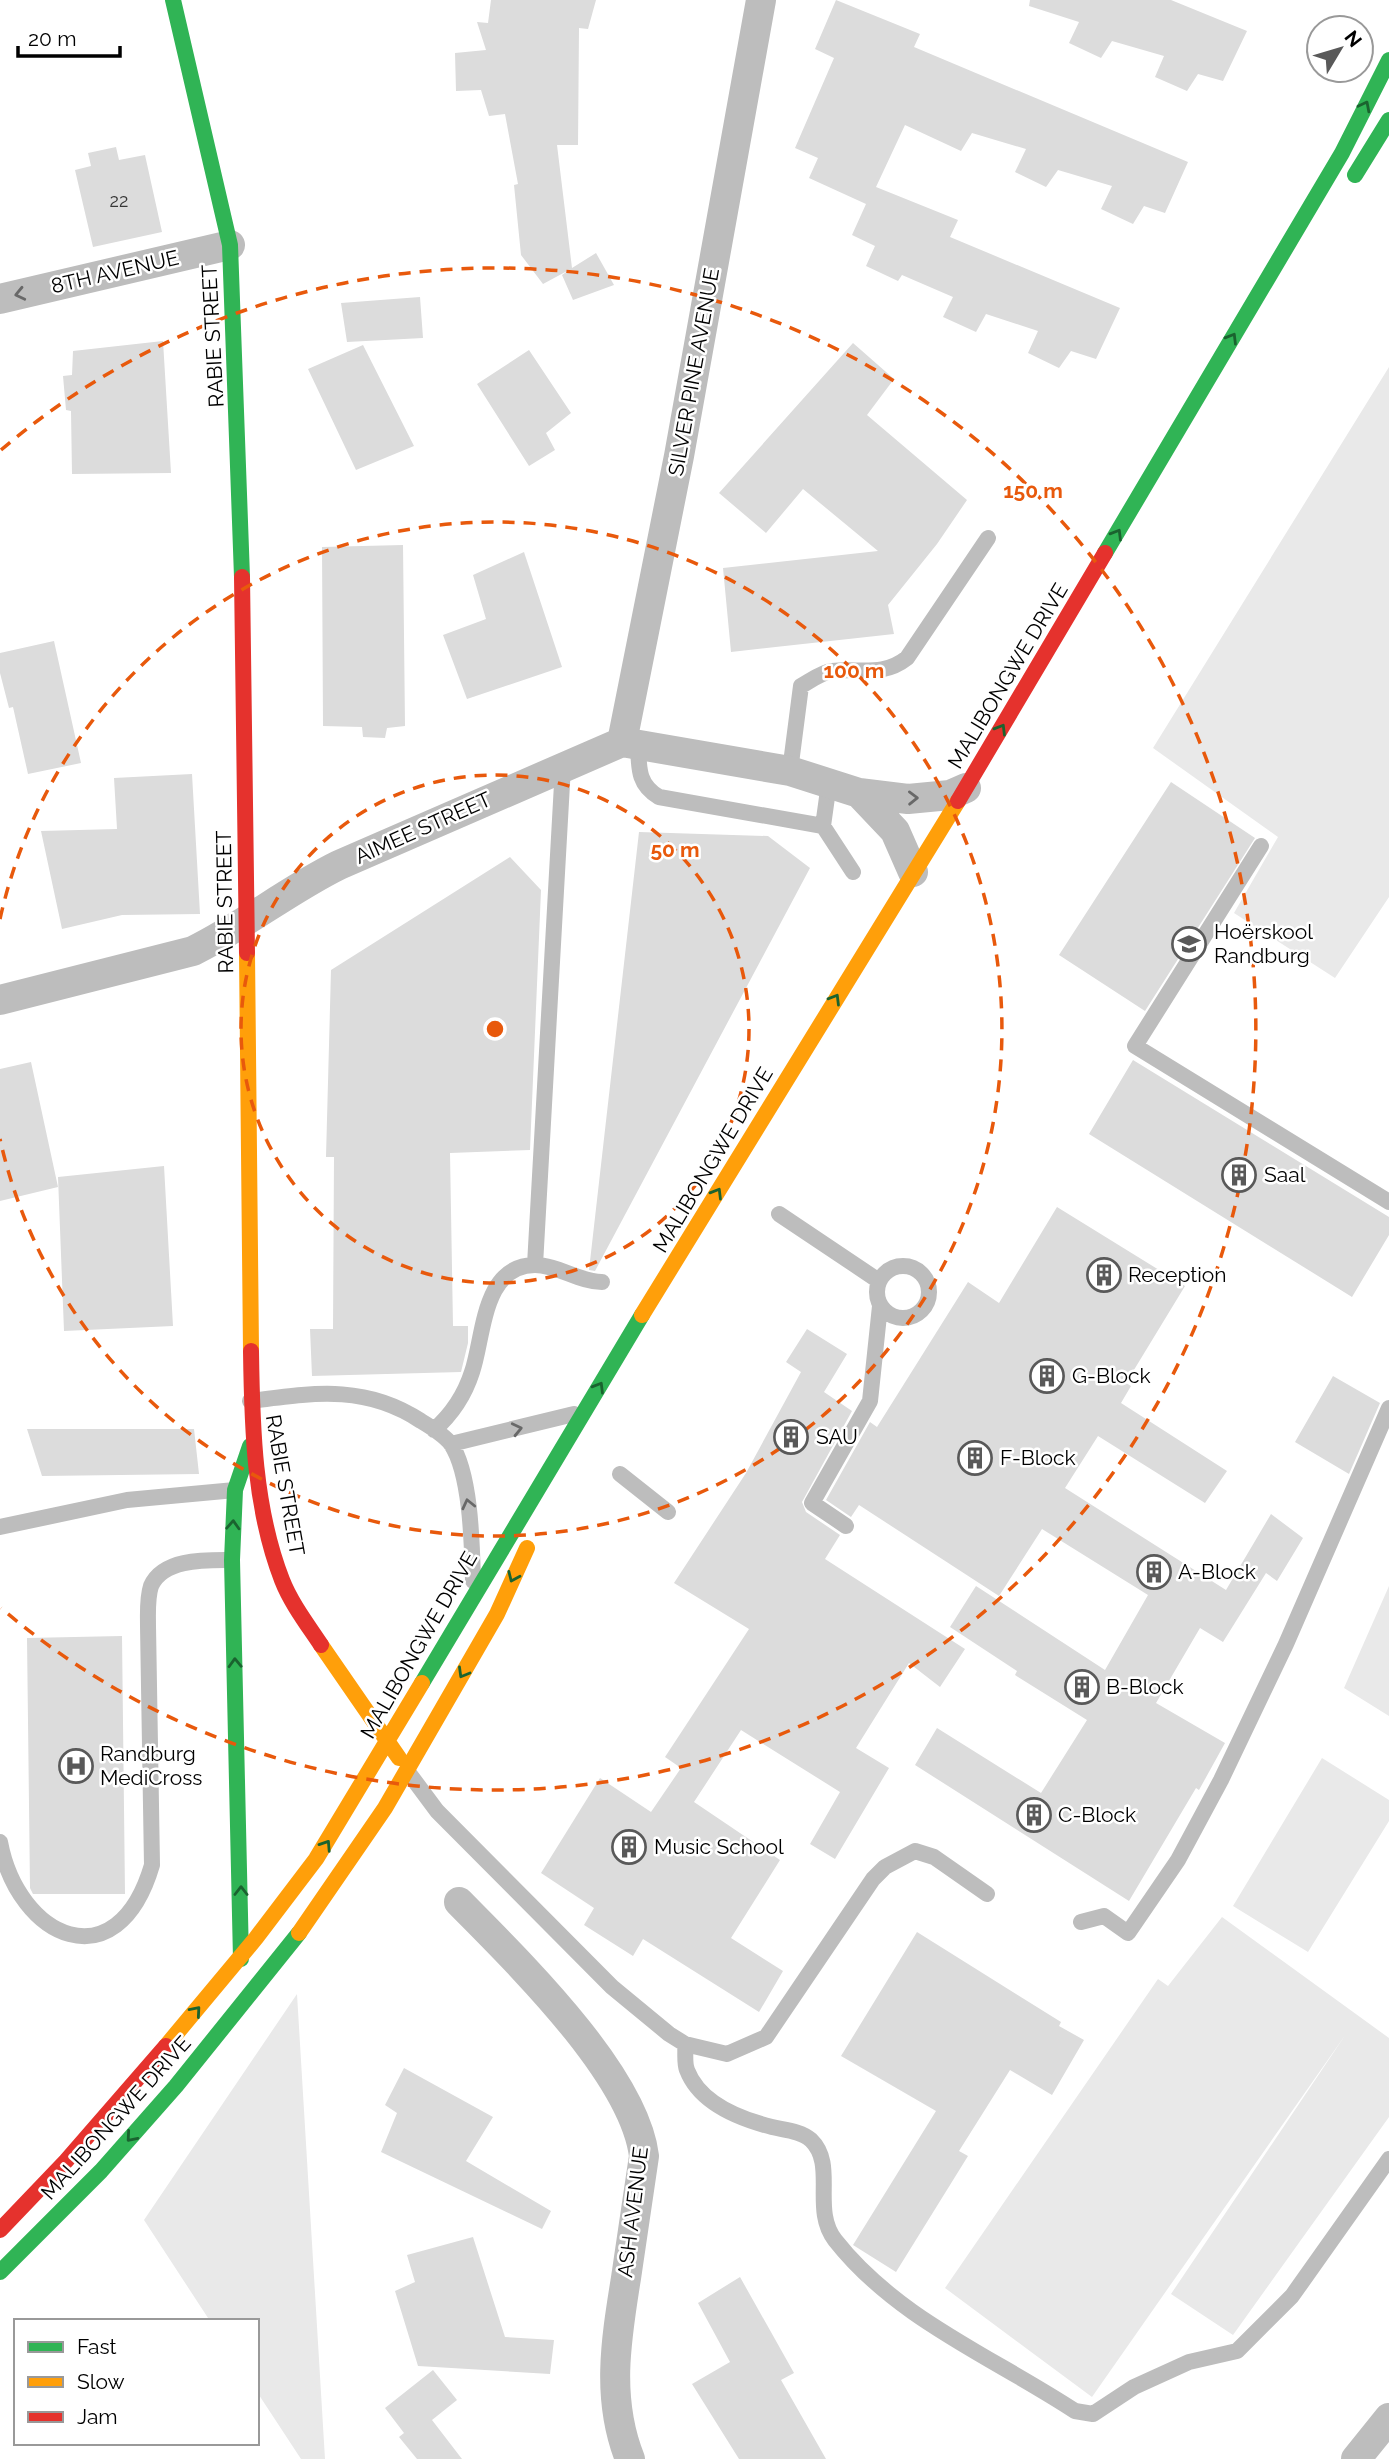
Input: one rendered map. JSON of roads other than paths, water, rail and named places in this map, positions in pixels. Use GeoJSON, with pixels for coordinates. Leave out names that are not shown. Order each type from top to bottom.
{"type":"FeatureCollection","features":[{"type":"Feature","properties":{"kind":"main road","name":"RABIE STREET"},"geometry":{"type":"LineString","coordinates":[[173,0],[230,245],[235,322],[242,535],[252,1438],[271,1546],[283,1582],[301,1615],[406,1770]]}},
{"type":"Feature","properties":{"kind":"main road","name":"MALIBONGWE DRIVE"},"geometry":{"type":"LineString","coordinates":[[0,2230],[77,2152],[241,1959],[300,1885],[584,1411],[966,788],[1335,165],[1389,60]]}},
{"type":"Feature","properties":{"kind":"main road"},"geometry":{"type":"LineString","coordinates":[[1348,186],[1389,120]]}},
{"type":"Feature","properties":{"kind":"main road","name":"MALIBONGWE DRIVE"},"geometry":{"type":"LineString","coordinates":[[745,1179],[1016,736]]}},
{"type":"Feature","properties":{"kind":"main road"},"geometry":{"type":"LineString","coordinates":[[241,1959],[232,1560],[235,1490],[252,1438]]}},
{"type":"Feature","properties":{"kind":"main road","name":"MALIBONGWE DRIVE"},"geometry":{"type":"LineString","coordinates":[[0,2272],[101,2171],[254,1991],[326,1898],[365,1839],[497,1614],[533,1537]]}},
{"type":"Feature","properties":{"kind":"street","name":"SILVER PINE AVENUE"},"geometry":{"type":"LineString","coordinates":[[630,743],[761,0]]}},
{"type":"Feature","properties":{"kind":"street","name":"8TH AVENUE"},"geometry":{"type":"LineString","coordinates":[[0,299],[230,245]]}},
{"type":"Feature","properties":{"kind":"street","name":"AIMEE STREET"},"geometry":{"type":"LineString","coordinates":[[0,1000],[167,959],[218,939],[313,878],[563,766],[630,743]]}},
{"type":"Feature","properties":{"kind":"street"},"geometry":{"type":"LineString","coordinates":[[630,743],[790,771],[859,793],[908,799],[950,794],[966,788]]}},
{"type":"Feature","properties":{"kind":"street"},"geometry":{"type":"LineString","coordinates":[[859,793],[895,831],[913,872]]}},
{"type":"Feature","properties":{"kind":"street","name":"ASH AVENUE"},"geometry":{"type":"LineString","coordinates":[[459,1902],[587,2043],[616,2081],[642,2135],[644,2156],[614,2367],[615,2406],[630,2459]]}},
{"type":"Feature","properties":{"kind":"street"},"geometry":{"type":"LineString","coordinates":[[1356,2459],[1389,2418]]}},
{"type":"Feature","properties":{"kind":"lane"},"geometry":{"type":"LineString","coordinates":[[790,771],[801,686],[829,671],[869,673],[894,668],[908,658],[988,538]]}},
{"type":"Feature","properties":{"kind":"lane"},"geometry":{"type":"LineString","coordinates":[[630,743],[643,786],[659,797],[823,826]]}},
{"type":"Feature","properties":{"kind":"lane"},"geometry":{"type":"LineString","coordinates":[[535,1265],[563,766]]}},
{"type":"Feature","properties":{"kind":"lane"},"geometry":{"type":"LineString","coordinates":[[829,783],[823,826],[853,872]]}},
{"type":"Feature","properties":{"kind":"lane"},"geometry":{"type":"LineString","coordinates":[[1261,846],[1135,1046],[1389,1202]]}},
{"type":"Feature","properties":{"kind":"lane"},"geometry":{"type":"LineString","coordinates":[[779,1214],[879,1281]]}},
{"type":"Feature","properties":{"kind":"lane"},"geometry":{"type":"LineString","coordinates":[[434,1430],[456,1404],[473,1371],[487,1304],[501,1284],[516,1270],[535,1265],[585,1281],[602,1282]]}},
{"type":"Feature","properties":{"kind":"lane"},"geometry":{"type":"LineString","coordinates":[[846,1526],[812,1503],[870,1401],[880,1306],[877,1298],[879,1281],[891,1269],[908,1267],[923,1276],[929,1292],[923,1308],[909,1318],[893,1317],[880,1306]]}},
{"type":"Feature","properties":{"kind":"lane"},"geometry":{"type":"LineString","coordinates":[[250,1401],[310,1393],[366,1395],[407,1411],[451,1444],[472,1521],[473,1596]]}},
{"type":"Feature","properties":{"kind":"lane"},"geometry":{"type":"LineString","coordinates":[[1081,1922],[1104,1916],[1128,1933],[1178,1860],[1221,1780],[1281,1654],[1389,1408]]}},
{"type":"Feature","properties":{"kind":"lane"},"geometry":{"type":"LineString","coordinates":[[451,1444],[584,1411]]}},
{"type":"Feature","properties":{"kind":"lane"},"geometry":{"type":"LineString","coordinates":[[620,1474],[668,1512]]}},
{"type":"Feature","properties":{"kind":"lane"},"geometry":{"type":"LineString","coordinates":[[0,1527],[127,1500],[195,1491],[235,1490]]}},
{"type":"Feature","properties":{"kind":"lane"},"geometry":{"type":"LineString","coordinates":[[0,1842],[10,1875],[25,1901],[43,1919],[63,1931],[91,1938],[112,1931],[130,1915],[144,1893],[152,1866],[148,1626],[151,1586],[161,1573],[176,1565],[232,1560]]}},
{"type":"Feature","properties":{"kind":"lane"},"geometry":{"type":"LineString","coordinates":[[406,1770],[437,1811],[612,1987],[666,2033],[685,2044],[727,2054],[766,2037],[873,1879],[905,1855],[915,1851],[934,1857],[987,1894]]}},
{"type":"Feature","properties":{"kind":"lane"},"geometry":{"type":"LineString","coordinates":[[685,2044],[687,2069],[702,2093],[737,2118],[799,2133],[811,2140],[818,2150],[825,2170],[822,2202],[824,2218],[833,2237],[862,2270],[899,2305],[1075,2411],[1093,2414],[1134,2387],[1177,2368],[1237,2351],[1292,2296],[1389,2159]]}},
{"type":"Feature","properties":{"kind":"place","name":"Hoërskool Randburg"},"geometry":{"type":"Point","coordinates":[1189,944]}},
{"type":"Feature","properties":{"kind":"place","name":"Saal"},"geometry":{"type":"Point","coordinates":[1239,1175]}},
{"type":"Feature","properties":{"kind":"place","name":"Reception"},"geometry":{"type":"Point","coordinates":[1104,1275]}},
{"type":"Feature","properties":{"kind":"place","name":"G-Block"},"geometry":{"type":"Point","coordinates":[1047,1376]}},
{"type":"Feature","properties":{"kind":"place","name":"SAU"},"geometry":{"type":"Point","coordinates":[791,1437]}},
{"type":"Feature","properties":{"kind":"place","name":"F-Block"},"geometry":{"type":"Point","coordinates":[975,1458]}},
{"type":"Feature","properties":{"kind":"place","name":"A-Block"},"geometry":{"type":"Point","coordinates":[1154,1572]}},
{"type":"Feature","properties":{"kind":"place","name":"B-Block"},"geometry":{"type":"Point","coordinates":[1082,1687]}},
{"type":"Feature","properties":{"kind":"place","name":"Randburg MediCross"},"geometry":{"type":"Point","coordinates":[76,1766]}},
{"type":"Feature","properties":{"kind":"place","name":"C-Block"},"geometry":{"type":"Point","coordinates":[1034,1815]}},
{"type":"Feature","properties":{"kind":"place","name":"Music School"},"geometry":{"type":"Point","coordinates":[629,1847]}}]}
